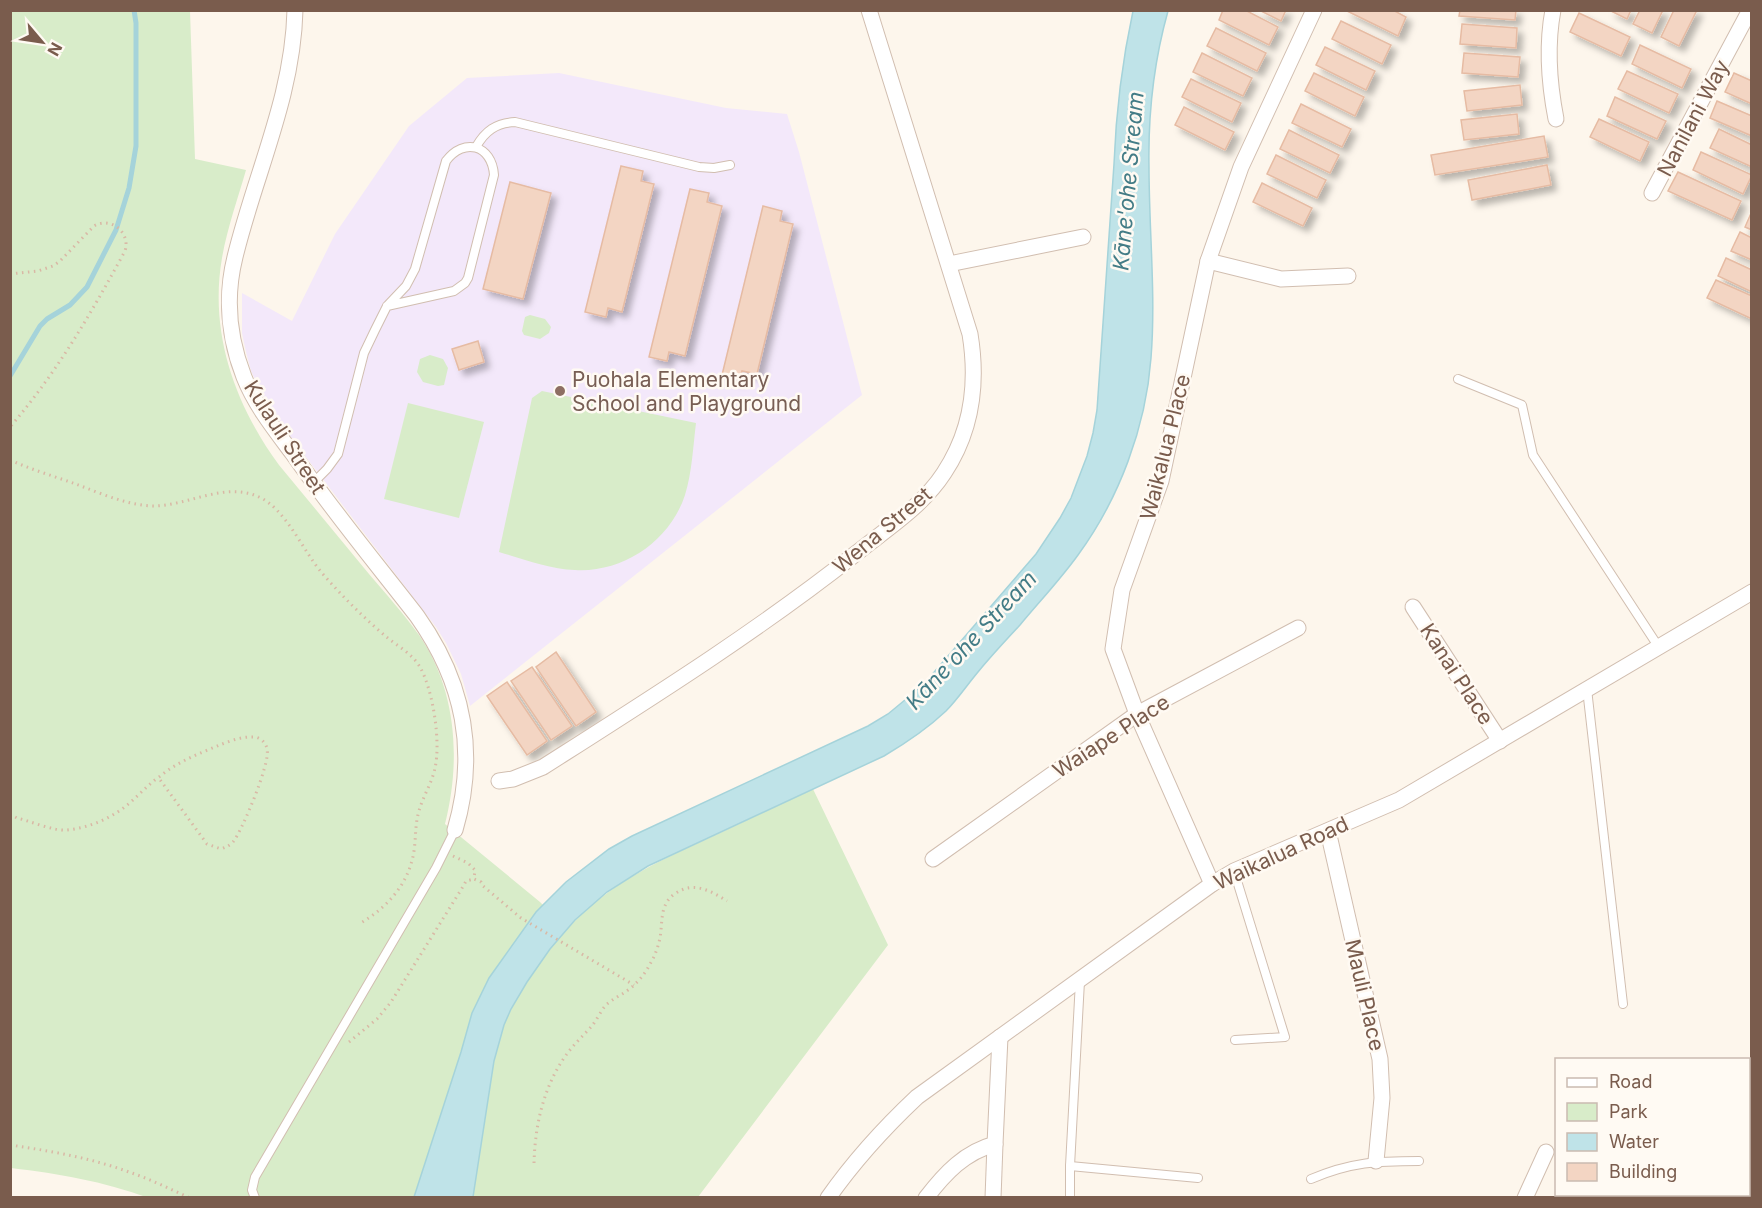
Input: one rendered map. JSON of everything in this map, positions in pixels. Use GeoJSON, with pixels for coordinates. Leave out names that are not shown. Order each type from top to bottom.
{"type":"FeatureCollection","features":[{"type":"Feature","properties":{"kind":"street","name":"Kulauli Street"},"geometry":{"type":"LineString","coordinates":[[295,10],[292,49],[282,106],[235,257],[231,278],[230,319],[238,360],[254,398],[313,483],[431,635],[452,677],[463,721],[467,760],[464,793],[455,830]]}},
{"type":"Feature","properties":{"kind":"street","name":"Wena Street"},"geometry":{"type":"LineString","coordinates":[[499,781],[513,779],[543,767],[719,653],[803,595],[906,514],[932,489],[960,443],[971,408],[973,390],[974,371],[970,334],[868,10]]}},
{"type":"Feature","properties":{"kind":"street","name":"Waikalua Place"},"geometry":{"type":"LineString","coordinates":[[1212,884],[1137,714],[1113,649],[1122,590],[1161,481],[1208,261],[1241,167],[1314,10]]}},
{"type":"Feature","properties":{"kind":"street"},"geometry":{"type":"LineString","coordinates":[[1553,10],[1549,69],[1556,119]]}},
{"type":"Feature","properties":{"kind":"street","name":"Nanilani Way"},"geometry":{"type":"LineString","coordinates":[[1652,193],[1750,10]]}},
{"type":"Feature","properties":{"kind":"street"},"geometry":{"type":"LineString","coordinates":[[949,264],[1083,237]]}},
{"type":"Feature","properties":{"kind":"street"},"geometry":{"type":"LineString","coordinates":[[1208,261],[1281,279],[1348,276]]}},
{"type":"Feature","properties":{"kind":"street","name":"Waikalua Road"},"geometry":{"type":"LineString","coordinates":[[828,1197],[864,1151],[917,1097],[1212,884],[1234,871],[1399,800],[1587,687],[1752,592]]}},
{"type":"Feature","properties":{"kind":"street","name":"Kanai Place"},"geometry":{"type":"LineString","coordinates":[[1413,607],[1500,741]]}},
{"type":"Feature","properties":{"kind":"street","name":"Waiape Place"},"geometry":{"type":"LineString","coordinates":[[933,859],[1137,714],[1298,628]]}},
{"type":"Feature","properties":{"kind":"street","name":"Mauli Place"},"geometry":{"type":"LineString","coordinates":[[1328,831],[1380,1059],[1383,1098],[1376,1161]]}},
{"type":"Feature","properties":{"kind":"street"},"geometry":{"type":"LineString","coordinates":[[993,1197],[1000,1037]]}},
{"type":"Feature","properties":{"kind":"street"},"geometry":{"type":"LineString","coordinates":[[926,1197],[961,1160],[995,1144]]}},
{"type":"Feature","properties":{"kind":"street"},"geometry":{"type":"LineString","coordinates":[[1525,1197],[1546,1152]]}},
{"type":"Feature","properties":{"kind":"lane"},"geometry":{"type":"LineString","coordinates":[[476,147],[482,137],[493,128],[507,122],[515,122],[699,167],[714,168],[730,165]]}},
{"type":"Feature","properties":{"kind":"lane"},"geometry":{"type":"LineString","coordinates":[[313,483],[338,454],[364,353],[387,306],[406,286],[415,269],[447,161],[450,155],[461,148],[476,147],[491,160],[494,174],[468,278],[454,291],[387,306]]}},
{"type":"Feature","properties":{"kind":"lane"},"geometry":{"type":"LineString","coordinates":[[1458,379],[1522,405],[1533,455],[1658,646]]}},
{"type":"Feature","properties":{"kind":"lane"},"geometry":{"type":"LineString","coordinates":[[1587,687],[1623,1004]]}},
{"type":"Feature","properties":{"kind":"lane"},"geometry":{"type":"LineString","coordinates":[[254,1197],[255,1177],[445,852],[455,830]]}},
{"type":"Feature","properties":{"kind":"lane"},"geometry":{"type":"LineString","coordinates":[[1234,871],[1285,1037],[1235,1040]]}},
{"type":"Feature","properties":{"kind":"lane"},"geometry":{"type":"LineString","coordinates":[[1070,1197],[1080,980]]}},
{"type":"Feature","properties":{"kind":"lane"},"geometry":{"type":"LineString","coordinates":[[1311,1179],[1341,1167],[1376,1161],[1419,1161]]}},
{"type":"Feature","properties":{"kind":"lane"},"geometry":{"type":"LineString","coordinates":[[1070,1166],[1198,1178]]}},
{"type":"Feature","properties":{"kind":"path"},"geometry":{"type":"LineString","coordinates":[[10,274],[38,271],[52,266],[60,261],[94,226],[103,222],[107,222],[124,233],[127,242],[125,251],[74,342],[48,381],[10,427]]}},
{"type":"Feature","properties":{"kind":"path"},"geometry":{"type":"LineString","coordinates":[[10,460],[136,504],[163,506],[229,492],[248,493],[265,500],[281,514],[320,571],[342,596],[372,625],[417,662],[425,679],[435,720],[437,737],[435,770],[418,812],[414,852],[406,876],[400,888],[382,909],[359,924]]}},
{"type":"Feature","properties":{"kind":"path"},"geometry":{"type":"LineString","coordinates":[[10,814],[17,818],[63,830],[80,828],[104,819],[123,808],[158,777],[186,759],[233,740],[258,738],[267,748],[268,753],[262,774],[246,818],[234,840],[226,847],[216,848],[207,844],[158,777]]}},
{"type":"Feature","properties":{"kind":"path"},"geometry":{"type":"LineString","coordinates":[[445,852],[468,863],[475,870],[474,879]]}},
{"type":"Feature","properties":{"kind":"path"},"geometry":{"type":"LineString","coordinates":[[391,1002],[464,885],[470,879],[481,882],[521,918],[634,985]]}},
{"type":"Feature","properties":{"kind":"path"},"geometry":{"type":"LineString","coordinates":[[534,1163],[534,1146],[540,1113],[553,1078],[564,1059],[607,1004],[634,985],[644,974],[660,941],[663,911],[670,898],[682,890],[698,887],[727,901]]}},
{"type":"Feature","properties":{"kind":"path"},"geometry":{"type":"LineString","coordinates":[[10,1145],[41,1149],[103,1164],[130,1172],[190,1197]]}},
{"type":"Feature","properties":{"kind":"shaded area","name":"Puohala Elementary School and Playground"},"geometry":{"type":"Polygon","coordinates":[[[559,73],[726,108],[787,114],[862,395],[470,706],[461,674],[436,627],[266,403],[251,371],[246,352],[242,333],[242,293],[292,321],[335,234],[409,126],[467,78],[559,73]]]}},
{"type":"Feature","properties":{"kind":"green space"},"geometry":{"type":"Polygon","coordinates":[[[11,11],[190,11],[195,159],[246,170],[224,247],[219,286],[219,314],[229,367],[250,418],[279,465],[407,619],[432,656],[448,702],[454,751],[453,776],[445,824],[540,902],[567,929],[599,899],[633,876],[813,789],[888,945],[698,1197],[149,1198],[81,1179],[11,1168],[11,11]]]}},
{"type":"Feature","properties":{"kind":"green space"},"geometry":{"type":"Polygon","coordinates":[[[530,315],[545,319],[551,327],[549,333],[540,339],[524,335],[522,331],[525,317],[530,315]]]}},
{"type":"Feature","properties":{"kind":"green space"},"geometry":{"type":"Polygon","coordinates":[[[430,355],[443,359],[448,368],[444,385],[438,386],[423,382],[417,372],[420,359],[430,355]]]}},
{"type":"Feature","properties":{"kind":"green space"},"geometry":{"type":"Polygon","coordinates":[[[542,391],[696,423],[689,477],[678,512],[656,540],[627,560],[593,570],[575,570],[546,566],[499,552],[532,398],[542,391]]]}},
{"type":"Feature","properties":{"kind":"green space"},"geometry":{"type":"Polygon","coordinates":[[[408,403],[484,422],[459,518],[384,499],[408,403]]]}},
{"type":"Feature","properties":{"kind":"water","name":"Kāne'ohe Stream"},"geometry":{"type":"Polygon","coordinates":[[[1133,11],[1168,11],[1153,88],[1149,147],[1153,311],[1151,358],[1137,436],[1118,486],[1093,533],[1064,573],[983,666],[955,702],[924,730],[884,756],[648,866],[607,892],[575,920],[550,949],[527,982],[504,1025],[494,1061],[473,1197],[414,1197],[472,1013],[489,978],[536,912],[566,882],[609,849],[632,836],[868,726],[888,714],[923,685],[1036,554],[1060,518],[1071,498],[1087,456],[1097,410],[1118,106],[1133,11]]]}},
{"type":"Feature","properties":{"kind":"building"},"geometry":{"type":"Polygon","coordinates":[[[1223,10],[1245,10],[1278,27],[1269,45],[1219,20],[1223,10]]]}},
{"type":"Feature","properties":{"kind":"building"},"geometry":{"type":"Polygon","coordinates":[[[1259,10],[1286,10],[1281,21],[1259,10]]]}},
{"type":"Feature","properties":{"kind":"building"},"geometry":{"type":"Polygon","coordinates":[[[1345,10],[1393,10],[1406,17],[1398,36],[1345,10]]]}},
{"type":"Feature","properties":{"kind":"building"},"geometry":{"type":"Polygon","coordinates":[[[1460,10],[1516,10],[1515,20],[1459,16],[1460,10]]]}},
{"type":"Feature","properties":{"kind":"building"},"geometry":{"type":"Polygon","coordinates":[[[1609,10],[1631,10],[1627,19],[1609,10]]]}},
{"type":"Feature","properties":{"kind":"building"},"geometry":{"type":"Polygon","coordinates":[[[1640,10],[1663,10],[1652,33],[1633,24],[1640,10]]]}},
{"type":"Feature","properties":{"kind":"building"},"geometry":{"type":"Polygon","coordinates":[[[1674,10],[1697,10],[1679,46],[1661,37],[1674,10]]]}},
{"type":"Feature","properties":{"kind":"building"},"geometry":{"type":"Polygon","coordinates":[[[1579,13],[1630,37],[1621,56],[1570,32],[1579,13]]]}},
{"type":"Feature","properties":{"kind":"building"},"geometry":{"type":"Polygon","coordinates":[[[1341,21],[1391,45],[1382,64],[1332,39],[1341,21]]]}},
{"type":"Feature","properties":{"kind":"building"},"geometry":{"type":"Polygon","coordinates":[[[1462,24],[1517,28],[1516,48],[1460,44],[1462,24]]]}},
{"type":"Feature","properties":{"kind":"building"},"geometry":{"type":"Polygon","coordinates":[[[1216,28],[1266,53],[1257,71],[1207,46],[1216,28]]]}},
{"type":"Feature","properties":{"kind":"building"},"geometry":{"type":"Polygon","coordinates":[[[1640,45],[1691,69],[1682,88],[1632,64],[1640,45]]]}},
{"type":"Feature","properties":{"kind":"building"},"geometry":{"type":"Polygon","coordinates":[[[1325,47],[1375,71],[1366,90],[1316,65],[1325,47]]]}},
{"type":"Feature","properties":{"kind":"building"},"geometry":{"type":"Polygon","coordinates":[[[1202,53],[1252,78],[1243,96],[1193,72],[1202,53]]]}},
{"type":"Feature","properties":{"kind":"building"},"geometry":{"type":"Polygon","coordinates":[[[1464,53],[1520,57],[1518,77],[1462,73],[1464,53]]]}},
{"type":"Feature","properties":{"kind":"building"},"geometry":{"type":"Polygon","coordinates":[[[1627,71],[1678,94],[1669,113],[1618,89],[1627,71]]]}},
{"type":"Feature","properties":{"kind":"building"},"geometry":{"type":"Polygon","coordinates":[[[1314,73],[1364,97],[1355,116],[1305,91],[1314,73]]]}},
{"type":"Feature","properties":{"kind":"building"},"geometry":{"type":"Polygon","coordinates":[[[1734,73],[1752,81],[1752,104],[1725,92],[1734,73]]]}},
{"type":"Feature","properties":{"kind":"building"},"geometry":{"type":"Polygon","coordinates":[[[1191,79],[1241,103],[1232,122],[1182,97],[1191,79]]]}},
{"type":"Feature","properties":{"kind":"building"},"geometry":{"type":"Polygon","coordinates":[[[1520,85],[1522,105],[1467,111],[1464,91],[1520,85]]]}},
{"type":"Feature","properties":{"kind":"building"},"geometry":{"type":"Polygon","coordinates":[[[1615,97],[1666,121],[1657,139],[1607,116],[1615,97]]]}},
{"type":"Feature","properties":{"kind":"building"},"geometry":{"type":"Polygon","coordinates":[[[1717,101],[1752,116],[1752,136],[1710,118],[1717,101]]]}},
{"type":"Feature","properties":{"kind":"building"},"geometry":{"type":"Polygon","coordinates":[[[1301,104],[1351,129],[1342,147],[1292,123],[1301,104]]]}},
{"type":"Feature","properties":{"kind":"building"},"geometry":{"type":"Polygon","coordinates":[[[1184,107],[1234,132],[1225,150],[1175,125],[1184,107]]]}},
{"type":"Feature","properties":{"kind":"building"},"geometry":{"type":"Polygon","coordinates":[[[1517,114],[1519,134],[1464,140],[1461,120],[1517,114]]]}},
{"type":"Feature","properties":{"kind":"building"},"geometry":{"type":"Polygon","coordinates":[[[1599,119],[1649,142],[1640,161],[1590,137],[1599,119]]]}},
{"type":"Feature","properties":{"kind":"building"},"geometry":{"type":"Polygon","coordinates":[[[1719,129],[1752,145],[1752,167],[1710,148],[1719,129]]]}},
{"type":"Feature","properties":{"kind":"building"},"geometry":{"type":"Polygon","coordinates":[[[1289,130],[1339,155],[1330,173],[1280,149],[1289,130]]]}},
{"type":"Feature","properties":{"kind":"building"},"geometry":{"type":"Polygon","coordinates":[[[1544,136],[1548,157],[1435,175],[1431,155],[1544,136]]]}},
{"type":"Feature","properties":{"kind":"building"},"geometry":{"type":"Polygon","coordinates":[[[1701,152],[1752,175],[1743,194],[1693,170],[1701,152]]]}},
{"type":"Feature","properties":{"kind":"building"},"geometry":{"type":"Polygon","coordinates":[[[1276,155],[1326,180],[1317,198],[1267,174],[1276,155]]]}},
{"type":"Feature","properties":{"kind":"building"},"geometry":{"type":"Polygon","coordinates":[[[1547,165],[1551,185],[1472,200],[1468,180],[1547,165]]]}},
{"type":"Feature","properties":{"kind":"building"},"geometry":{"type":"Polygon","coordinates":[[[621,166],[643,171],[641,181],[654,184],[622,312],[608,308],[606,317],[585,312],[621,166]]]}},
{"type":"Feature","properties":{"kind":"building"},"geometry":{"type":"Polygon","coordinates":[[[1678,172],[1741,201],[1732,220],[1668,191],[1678,172]]]}},
{"type":"Feature","properties":{"kind":"building"},"geometry":{"type":"Polygon","coordinates":[[[510,182],[551,193],[523,299],[483,289],[510,182]]]}},
{"type":"Feature","properties":{"kind":"building"},"geometry":{"type":"Polygon","coordinates":[[[1262,183],[1312,208],[1303,226],[1253,202],[1262,183]]]}},
{"type":"Feature","properties":{"kind":"building"},"geometry":{"type":"Polygon","coordinates":[[[690,189],[709,193],[707,202],[722,206],[685,356],[669,352],[667,361],[649,357],[690,189]]]}},
{"type":"Feature","properties":{"kind":"building"},"geometry":{"type":"Polygon","coordinates":[[[763,206],[782,211],[780,221],[793,224],[757,374],[742,371],[740,379],[722,375],[763,206]]]}},
{"type":"Feature","properties":{"kind":"building"},"geometry":{"type":"Polygon","coordinates":[[[1752,211],[1752,230],[1745,227],[1752,211]]]}},
{"type":"Feature","properties":{"kind":"building"},"geometry":{"type":"Polygon","coordinates":[[[1740,232],[1752,238],[1752,260],[1731,251],[1740,232]]]}},
{"type":"Feature","properties":{"kind":"building"},"geometry":{"type":"Polygon","coordinates":[[[1726,258],[1752,270],[1752,292],[1718,276],[1726,258]]]}},
{"type":"Feature","properties":{"kind":"building"},"geometry":{"type":"Polygon","coordinates":[[[1716,280],[1752,296],[1752,319],[1707,298],[1716,280]]]}},
{"type":"Feature","properties":{"kind":"building"},"geometry":{"type":"Polygon","coordinates":[[[478,341],[484,362],[459,370],[452,349],[478,341]]]}},
{"type":"Feature","properties":{"kind":"building"},"geometry":{"type":"Polygon","coordinates":[[[556,652],[596,712],[576,726],[536,667],[556,652]]]}},
{"type":"Feature","properties":{"kind":"building"},"geometry":{"type":"Polygon","coordinates":[[[532,667],[572,726],[551,740],[511,681],[532,667]]]}},
{"type":"Feature","properties":{"kind":"building"},"geometry":{"type":"Polygon","coordinates":[[[507,682],[547,741],[527,755],[487,696],[507,682]]]}},
{"type":"Feature","properties":{"kind":"waterway"},"geometry":{"type":"LineString","coordinates":[[10,376],[40,326],[70,305],[87,287],[116,230],[129,188],[136,146],[136,23],[134,10]]}},
{"type":"Feature","properties":{"kind":"place","name":"Puohala Elementary School and Playground"},"geometry":{"type":"Point","coordinates":[560,391]}}]}
